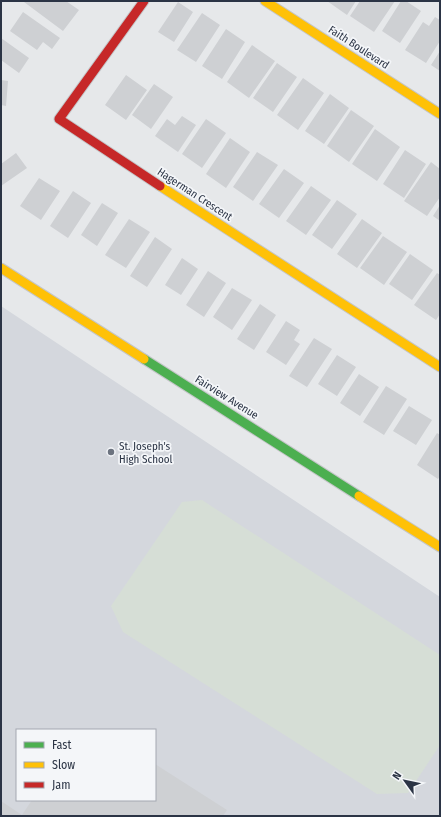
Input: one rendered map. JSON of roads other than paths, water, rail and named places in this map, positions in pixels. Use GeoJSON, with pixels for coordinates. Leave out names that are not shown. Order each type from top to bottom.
{"type":"FeatureCollection","features":[{"type":"Feature","properties":{"kind":"street","name":"Hagerman Crescent"},"geometry":{"type":"LineString","coordinates":[[144,1],[60,119],[112,156],[440,367]]}},
{"type":"Feature","properties":{"kind":"street","name":"Faith Boulevard"},"geometry":{"type":"LineString","coordinates":[[265,1],[440,114]]}},
{"type":"Feature","properties":{"kind":"street","name":"Fairview Avenue"},"geometry":{"type":"LineString","coordinates":[[1,268],[440,547]]}},
{"type":"Feature","properties":{"kind":"place","name":"St. Joseph's High School"},"geometry":{"type":"Point","coordinates":[111,452]}}]}
